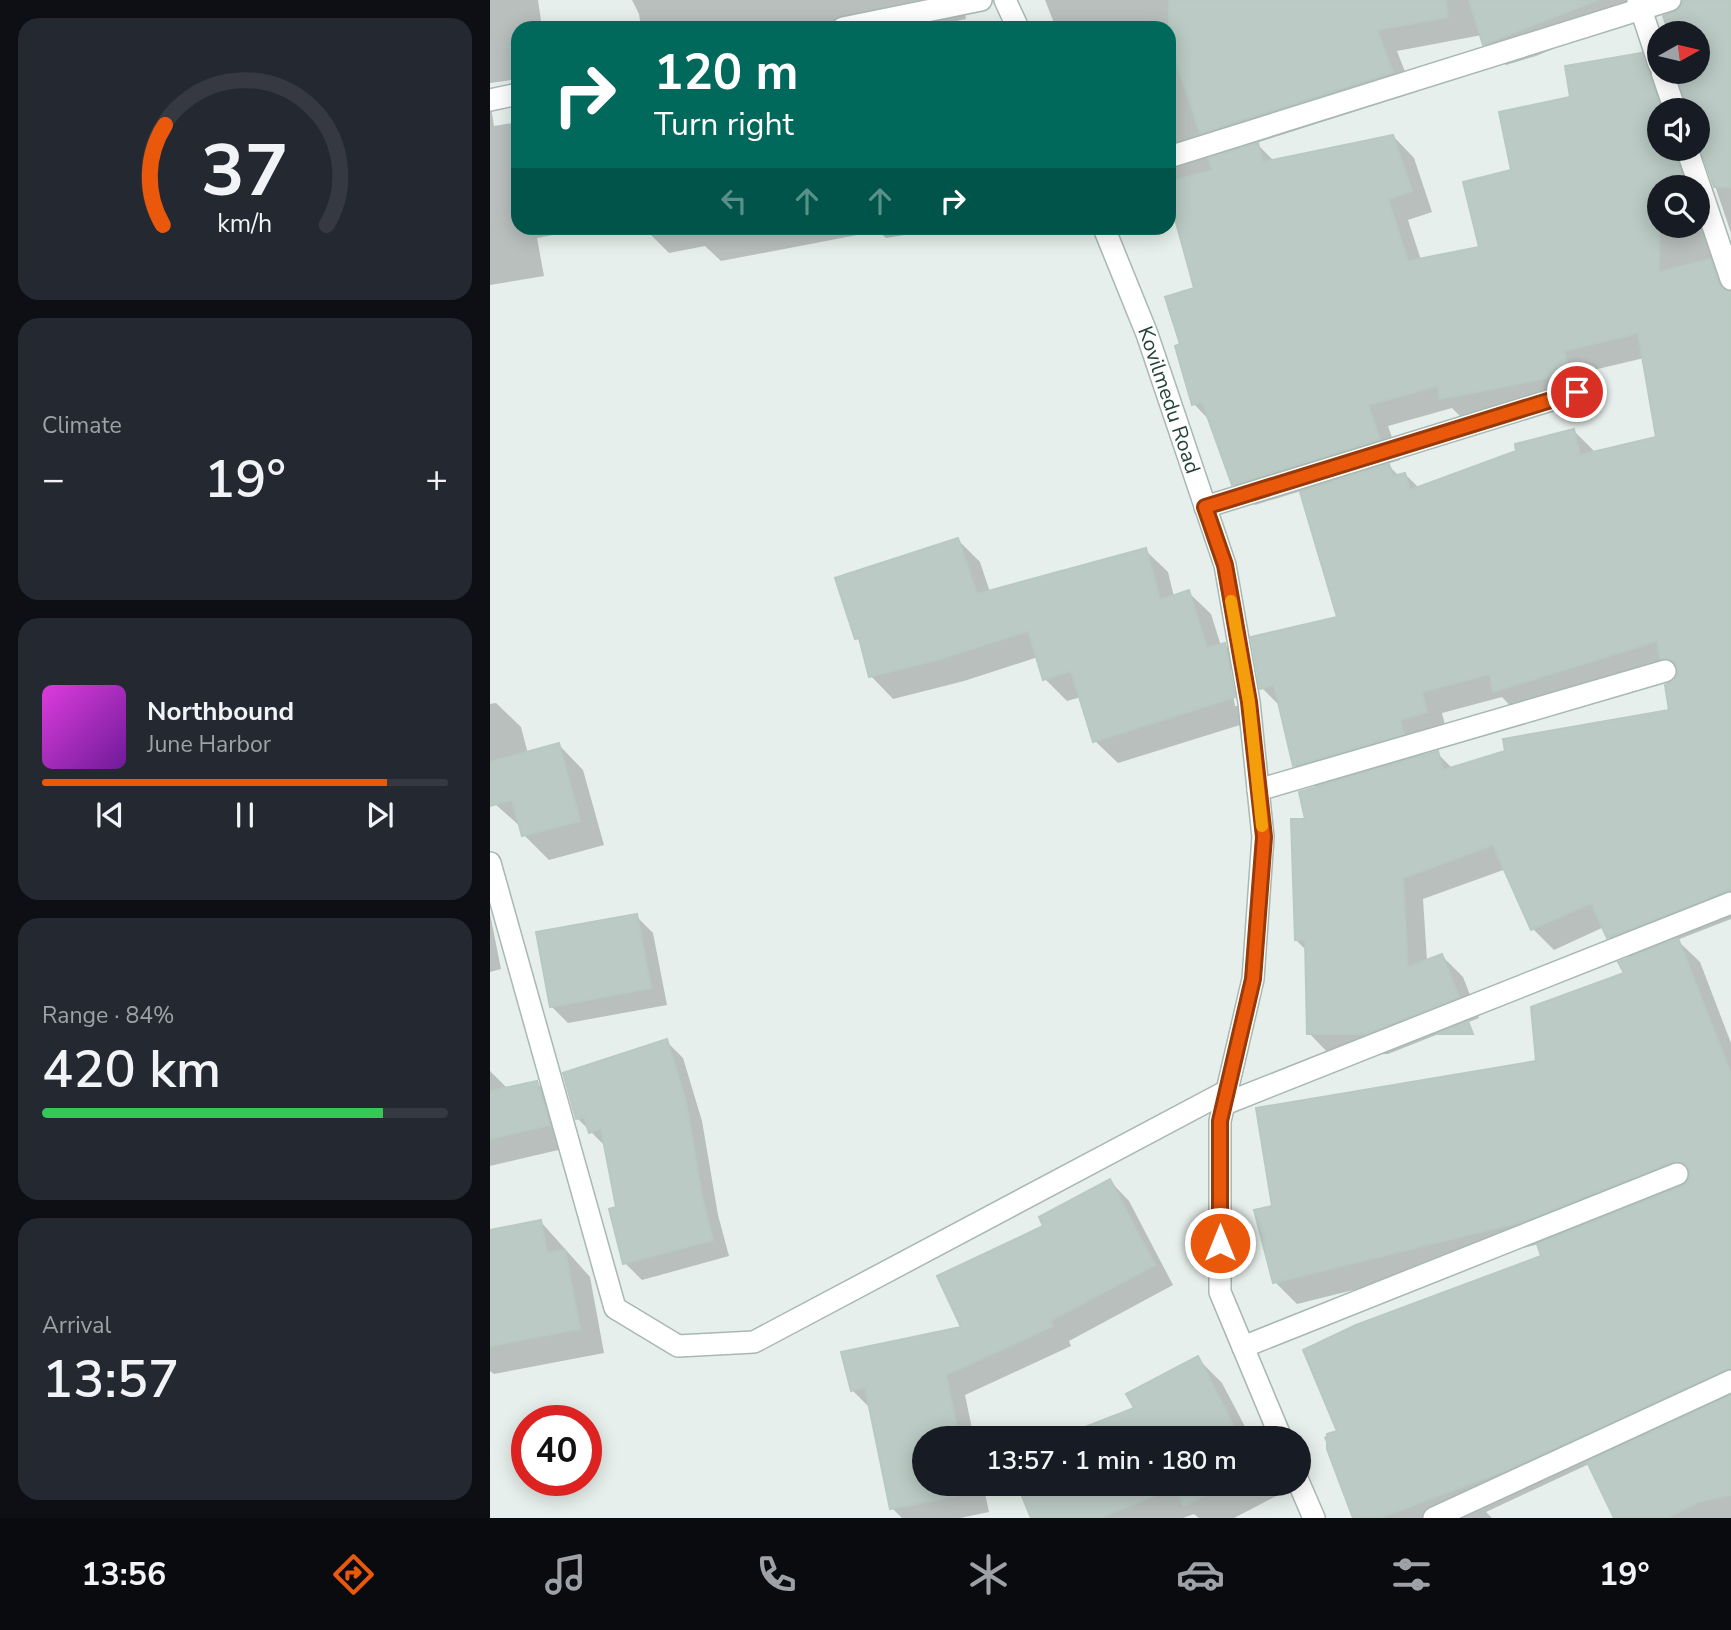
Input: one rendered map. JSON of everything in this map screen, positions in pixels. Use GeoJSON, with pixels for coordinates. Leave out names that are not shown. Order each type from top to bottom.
{"type":"FeatureCollection","features":[{"type":"Feature","properties":{"kind":"street"},"geometry":{"type":"LineString","coordinates":[[878,21],[981,0]]}},
{"type":"Feature","properties":{"kind":"street"},"geometry":{"type":"LineString","coordinates":[[1005,0],[1015,21]]}},
{"type":"Feature","properties":{"kind":"street"},"geometry":{"type":"LineString","coordinates":[[1176,155],[1639,5],[1670,0]]}},
{"type":"Feature","properties":{"kind":"street"},"geometry":{"type":"LineString","coordinates":[[1639,5],[1647,29]]}},
{"type":"Feature","properties":{"kind":"street"},"geometry":{"type":"LineString","coordinates":[[490,100],[511,96]]}},
{"type":"Feature","properties":{"kind":"street"},"geometry":{"type":"LineString","coordinates":[[1691,161],[1731,279]]}},
{"type":"Feature","properties":{"kind":"street","name":"Kovilmedu Road"},"geometry":{"type":"LineString","coordinates":[[1107,235],[1147,334],[1225,565],[1249,702],[1264,837],[1253,979],[1224,1098],[1220,1292],[1276,1426]]}},
{"type":"Feature","properties":{"kind":"street"},"geometry":{"type":"LineString","coordinates":[[1205,507],[1577,392]]}},
{"type":"Feature","properties":{"kind":"street"},"geometry":{"type":"LineString","coordinates":[[1258,790],[1665,671]]}},
{"type":"Feature","properties":{"kind":"street"},"geometry":{"type":"LineString","coordinates":[[490,863],[615,1308],[678,1346],[754,1342],[1224,1098],[1731,903]]}},
{"type":"Feature","properties":{"kind":"street"},"geometry":{"type":"LineString","coordinates":[[1243,1347],[1677,1174]]}},
{"type":"Feature","properties":{"kind":"street"},"geometry":{"type":"LineString","coordinates":[[1434,1518],[1731,1381]]}},
{"type":"Feature","properties":{"kind":"street"},"geometry":{"type":"LineString","coordinates":[[1304,1496],[1314,1518]]}},
{"type":"Feature","properties":{"kind":"building"},"geometry":{"type":"Polygon","coordinates":[[[1169,0],[1446,0],[1448,17],[1377,30],[1393,72],[1200,133],[1176,61],[1176,21],[1169,21],[1169,0]]]}},
{"type":"Feature","properties":{"kind":"building"},"geometry":{"type":"Polygon","coordinates":[[[1469,0],[1597,0],[1483,45],[1469,0]]]}},
{"type":"Feature","properties":{"kind":"building"},"geometry":{"type":"Polygon","coordinates":[[[1683,0],[1731,0],[1731,187],[1714,187],[1705,161],[1710,161],[1710,98],[1684,98],[1680,84],[1710,84],[1710,21],[1665,21],[1663,16],[1679,9],[1683,0]]]}},
{"type":"Feature","properties":{"kind":"building"},"geometry":{"type":"Polygon","coordinates":[[[1642,53],[1647,68],[1647,84],[1652,84],[1657,98],[1647,98],[1647,161],[1678,161],[1682,175],[1647,175],[1647,238],[1659,238],[1659,272],[1710,259],[1719,284],[1731,292],[1731,889],[1607,938],[1591,903],[1531,930],[1493,845],[1403,878],[1408,967],[1442,954],[1459,997],[1366,1034],[1307,1034],[1305,940],[1295,940],[1291,819],[1305,819],[1299,792],[1438,751],[1443,770],[1505,751],[1503,739],[1669,710],[1665,685],[1674,681],[1678,673],[1674,661],[1660,659],[1657,641],[1493,692],[1490,674],[1422,692],[1427,712],[1400,720],[1404,734],[1293,766],[1274,685],[1260,689],[1251,637],[1337,617],[1300,492],[1389,464],[1393,476],[1405,473],[1410,490],[1516,451],[1515,444],[1574,429],[1580,455],[1656,437],[1638,333],[1564,351],[1570,374],[1440,399],[1438,386],[1368,405],[1380,439],[1232,485],[1202,402],[1192,405],[1175,346],[1180,344],[1165,297],[1194,288],[1176,222],[1176,180],[1212,170],[1208,158],[1258,143],[1263,162],[1393,135],[1412,191],[1388,199],[1408,261],[1479,247],[1463,182],[1511,170],[1499,112],[1570,97],[1565,66],[1642,53]]]}},
{"type":"Feature","properties":{"kind":"building"},"geometry":{"type":"Polygon","coordinates":[[[958,538],[977,594],[1146,548],[1160,600],[1189,590],[1207,648],[1225,643],[1235,697],[1093,742],[1071,671],[1043,680],[1028,631],[940,659],[869,677],[859,638],[855,639],[835,578],[958,538]]]}},
{"type":"Feature","properties":{"kind":"building"},"geometry":{"type":"Polygon","coordinates":[[[559,743],[580,821],[522,836],[512,800],[490,806],[490,762],[559,743]]]}},
{"type":"Feature","properties":{"kind":"building"},"geometry":{"type":"Polygon","coordinates":[[[637,914],[651,988],[550,1007],[536,932],[637,914]]]}},
{"type":"Feature","properties":{"kind":"building"},"geometry":{"type":"Polygon","coordinates":[[[1678,938],[1731,1074],[1731,1368],[1502,1472],[1380,1518],[1353,1518],[1327,1449],[1327,1434],[1337,1431],[1303,1350],[1356,1325],[1541,1256],[1537,1244],[1682,1186],[1688,1182],[1689,1170],[1685,1163],[1672,1162],[1525,1221],[1273,1283],[1254,1210],[1272,1206],[1256,1108],[1536,1061],[1531,1007],[1624,973],[1618,962],[1678,938]]]}},
{"type":"Feature","properties":{"kind":"building"},"geometry":{"type":"Polygon","coordinates":[[[1468,1021],[1473,1034],[1437,1034],[1468,1021]]]}},
{"type":"Feature","properties":{"kind":"building"},"geometry":{"type":"Polygon","coordinates":[[[667,1039],[686,1102],[702,1196],[713,1240],[623,1264],[609,1209],[616,1207],[601,1129],[589,1133],[584,1117],[576,1119],[563,1073],[667,1039]]]}},
{"type":"Feature","properties":{"kind":"building"},"geometry":{"type":"Polygon","coordinates":[[[537,1081],[550,1125],[490,1139],[490,1091],[537,1081]]]}},
{"type":"Feature","properties":{"kind":"building"},"geometry":{"type":"Polygon","coordinates":[[[1110,1179],[1155,1265],[1050,1321],[1053,1326],[946,1375],[957,1426],[912,1426],[912,1496],[955,1496],[890,1509],[865,1387],[851,1391],[841,1352],[961,1327],[937,1276],[1043,1226],[1039,1217],[1110,1179]]]}},
{"type":"Feature","properties":{"kind":"building"},"geometry":{"type":"Polygon","coordinates":[[[541,1220],[547,1253],[565,1250],[580,1329],[490,1346],[490,1230],[541,1220]]]}},
{"type":"Feature","properties":{"kind":"building"},"geometry":{"type":"Polygon","coordinates":[[[1198,1356],[1234,1426],[1088,1426],[1134,1408],[1126,1394],[1198,1356]]]}},
{"type":"Feature","properties":{"kind":"building"},"geometry":{"type":"Polygon","coordinates":[[[1731,1395],[1731,1495],[1698,1502],[1667,1518],[1614,1518],[1587,1462],[1731,1395]]]}},
{"type":"Feature","properties":{"kind":"building"},"geometry":{"type":"Polygon","coordinates":[[[1022,1496],[1153,1496],[1100,1518],[1031,1518],[1022,1496]]]}},
{"type":"Feature","properties":{"kind":"building"},"geometry":{"type":"Polygon","coordinates":[[[1179,1496],[1204,1496],[1184,1506],[1179,1496]]]}},
{"type":"Feature","properties":{"kind":"slow traffic"},"geometry":{"type":"LineString","coordinates":[[1231,601],[1249,702],[1262,826]]}},
{"type":"Feature","properties":{"kind":"route"},"geometry":{"type":"LineString","coordinates":[[1220,1243],[1220,1121],[1253,979],[1264,837],[1249,702],[1225,565],[1205,507],[1577,392]]}}]}
